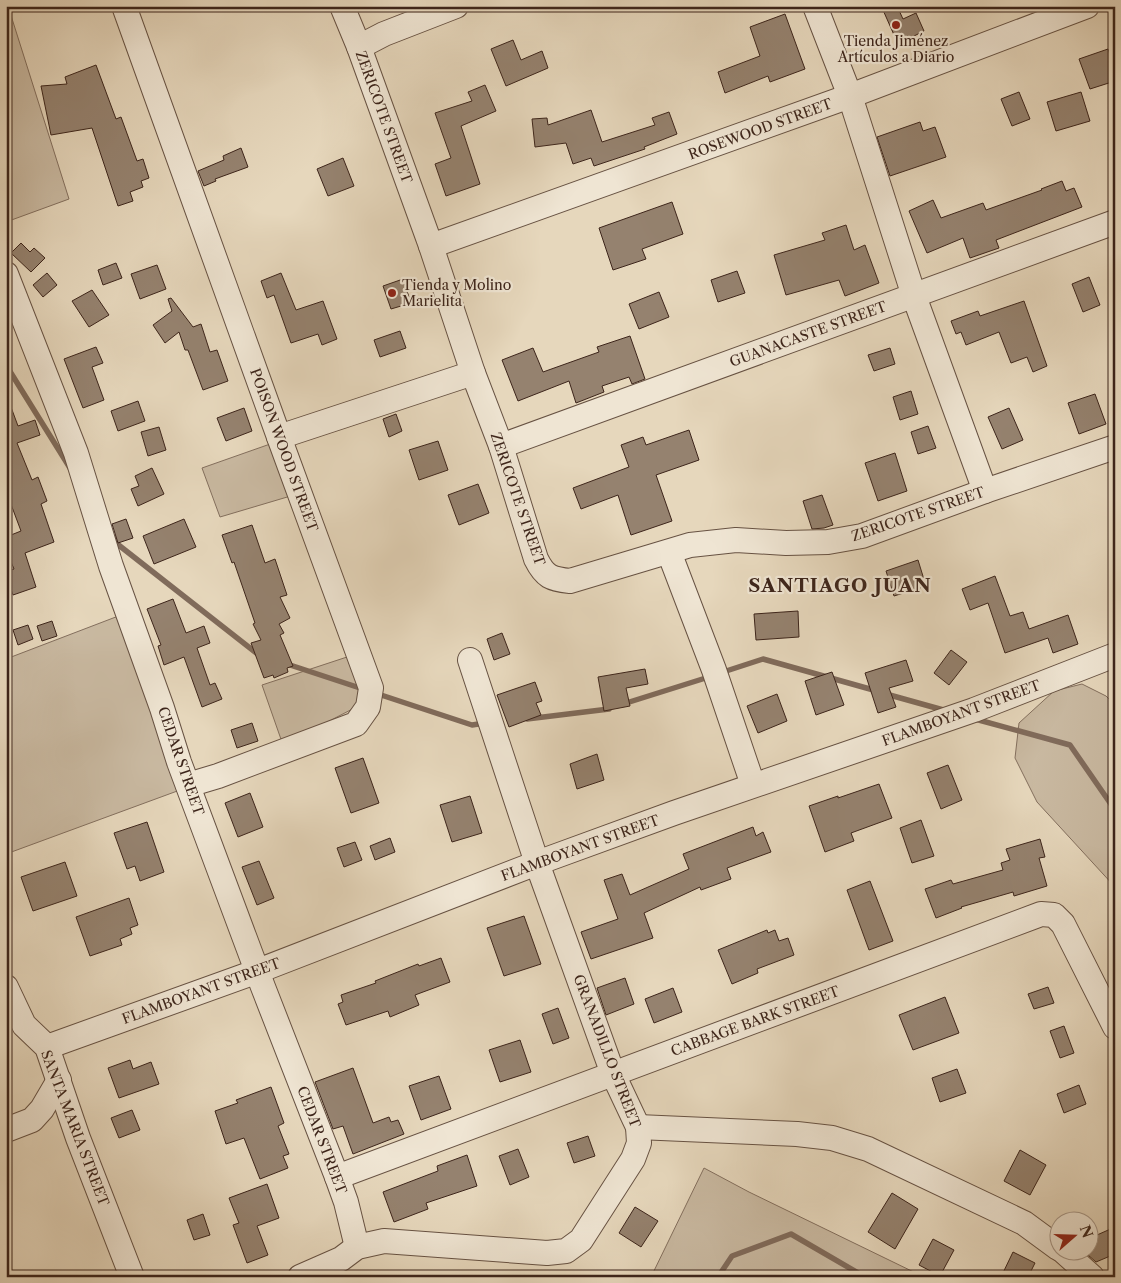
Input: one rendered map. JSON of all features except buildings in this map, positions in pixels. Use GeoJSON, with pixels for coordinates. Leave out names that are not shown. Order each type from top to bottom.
{"type":"FeatureCollection","features":[{"type":"Feature","properties":{"kind":"street","name":"POISON WOOD STREET"},"geometry":{"type":"LineString","coordinates":[[124,6],[278,437],[371,688],[368,707],[356,724],[218,776],[188,785]]}},
{"type":"Feature","properties":{"kind":"street","name":"ZERICOTE STREET"},"geometry":{"type":"LineString","coordinates":[[342,6],[359,47],[431,246],[473,373],[501,446],[536,559],[542,572],[554,580],[570,581],[690,545],[736,540],[786,543],[828,542],[862,536],[985,490],[1115,447]]}},
{"type":"Feature","properties":{"kind":"street"},"geometry":{"type":"LineString","coordinates":[[359,47],[384,34],[456,6]]}},
{"type":"Feature","properties":{"kind":"street"},"geometry":{"type":"LineString","coordinates":[[814,6],[850,96],[914,296],[985,490]]}},
{"type":"Feature","properties":{"kind":"street","name":"ROSEWOOD STREET"},"geometry":{"type":"LineString","coordinates":[[431,246],[850,96],[1087,6]]}},
{"type":"Feature","properties":{"kind":"street","name":"GUANACASTE STREET"},"geometry":{"type":"LineString","coordinates":[[501,446],[1115,222]]}},
{"type":"Feature","properties":{"kind":"street","name":"CEDAR STREET"},"geometry":{"type":"LineString","coordinates":[[6,274],[76,453],[111,566],[188,785],[337,1177],[346,1202],[357,1247]]}},
{"type":"Feature","properties":{"kind":"street"},"geometry":{"type":"LineString","coordinates":[[278,437],[473,373]]}},
{"type":"Feature","properties":{"kind":"street"},"geometry":{"type":"LineString","coordinates":[[669,552],[714,670],[753,785]]}},
{"type":"Feature","properties":{"kind":"street","name":"FLAMBOYANT STREET"},"geometry":{"type":"LineString","coordinates":[[47,1047],[258,971],[537,863],[753,785],[974,710],[1115,655]]}},
{"type":"Feature","properties":{"kind":"street","name":"GRANADILLO STREET"},"geometry":{"type":"LineString","coordinates":[[300,1277],[341,1259],[357,1247],[384,1241],[547,1253],[566,1251],[581,1240],[633,1159],[639,1143],[638,1127],[613,1074],[537,863],[470,660]]}},
{"type":"Feature","properties":{"kind":"street","name":"CABBAGE BARK STREET"},"geometry":{"type":"LineString","coordinates":[[337,1177],[1041,914],[1054,916],[1063,924],[1115,1027]]}},
{"type":"Feature","properties":{"kind":"street","name":"SANTA MARIA STREET"},"geometry":{"type":"LineString","coordinates":[[6,987],[24,1025],[47,1047],[78,1138],[132,1277]]}},
{"type":"Feature","properties":{"kind":"street"},"geometry":{"type":"LineString","coordinates":[[6,1130],[32,1120],[42,1109],[59,1080]]}},
{"type":"Feature","properties":{"kind":"street"},"geometry":{"type":"LineString","coordinates":[[638,1127],[797,1134],[832,1138],[868,1149],[1024,1223],[1048,1241]]}},
{"type":"Feature","properties":{"kind":"street"},"geometry":{"type":"LineString","coordinates":[[1073,1260],[1092,1277]]}},
{"type":"Feature","properties":{"kind":"shaded area"},"geometry":{"type":"Polygon","coordinates":[[[6,6],[8,6],[69,199],[6,222],[6,6]]]}},
{"type":"Feature","properties":{"kind":"shaded area"},"geometry":{"type":"Polygon","coordinates":[[[273,443],[294,495],[220,517],[202,468],[273,443]]]}},
{"type":"Feature","properties":{"kind":"shaded area"},"geometry":{"type":"Polygon","coordinates":[[[121,615],[180,790],[6,854],[6,659],[121,615]]]}},
{"type":"Feature","properties":{"kind":"shaded area"},"geometry":{"type":"Polygon","coordinates":[[[347,657],[364,703],[283,745],[262,685],[347,657]]]}},
{"type":"Feature","properties":{"kind":"shaded area"},"geometry":{"type":"Polygon","coordinates":[[[1082,684],[1106,696],[1115,705],[1115,887],[1037,802],[1015,758],[1019,723],[1054,691],[1082,684]]]}},
{"type":"Feature","properties":{"kind":"shaded area"},"geometry":{"type":"Polygon","coordinates":[[[704,1168],[749,1192],[924,1277],[651,1277],[704,1168]]]}},
{"type":"Feature","properties":{"kind":"waterway"},"geometry":{"type":"LineString","coordinates":[[6,365],[70,468]]}},
{"type":"Feature","properties":{"kind":"waterway"},"geometry":{"type":"LineString","coordinates":[[113,537],[116,543],[259,655]]}},
{"type":"Feature","properties":{"kind":"waterway"},"geometry":{"type":"LineString","coordinates":[[720,673],[763,659],[877,691]]}},
{"type":"Feature","properties":{"kind":"waterway"},"geometry":{"type":"LineString","coordinates":[[287,664],[363,689]]}},
{"type":"Feature","properties":{"kind":"waterway"},"geometry":{"type":"LineString","coordinates":[[623,704],[712,676]]}},
{"type":"Feature","properties":{"kind":"waterway"},"geometry":{"type":"LineString","coordinates":[[375,693],[472,725],[485,723]]}},
{"type":"Feature","properties":{"kind":"waterway"},"geometry":{"type":"LineString","coordinates":[[886,694],[947,711]]}},
{"type":"Feature","properties":{"kind":"waterway"},"geometry":{"type":"LineString","coordinates":[[527,719],[609,709]]}},
{"type":"Feature","properties":{"kind":"waterway"},"geometry":{"type":"LineString","coordinates":[[975,719],[1070,745],[1115,810]]}},
{"type":"Feature","properties":{"kind":"waterway"},"geometry":{"type":"LineString","coordinates":[[718,1277],[732,1256],[791,1234],[865,1277]]}},
{"type":"Feature","properties":{"kind":"place","name":"Tienda Jiménez Artículos a Diario"},"geometry":{"type":"Point","coordinates":[896,25]}},
{"type":"Feature","properties":{"kind":"place","name":"Tienda y Molino Marielita"},"geometry":{"type":"Point","coordinates":[392,293]}},
{"type":"Feature","properties":{"kind":"district","name":"SANTIAGO JUAN"},"geometry":{"type":"Point","coordinates":[840,585]}}]}
